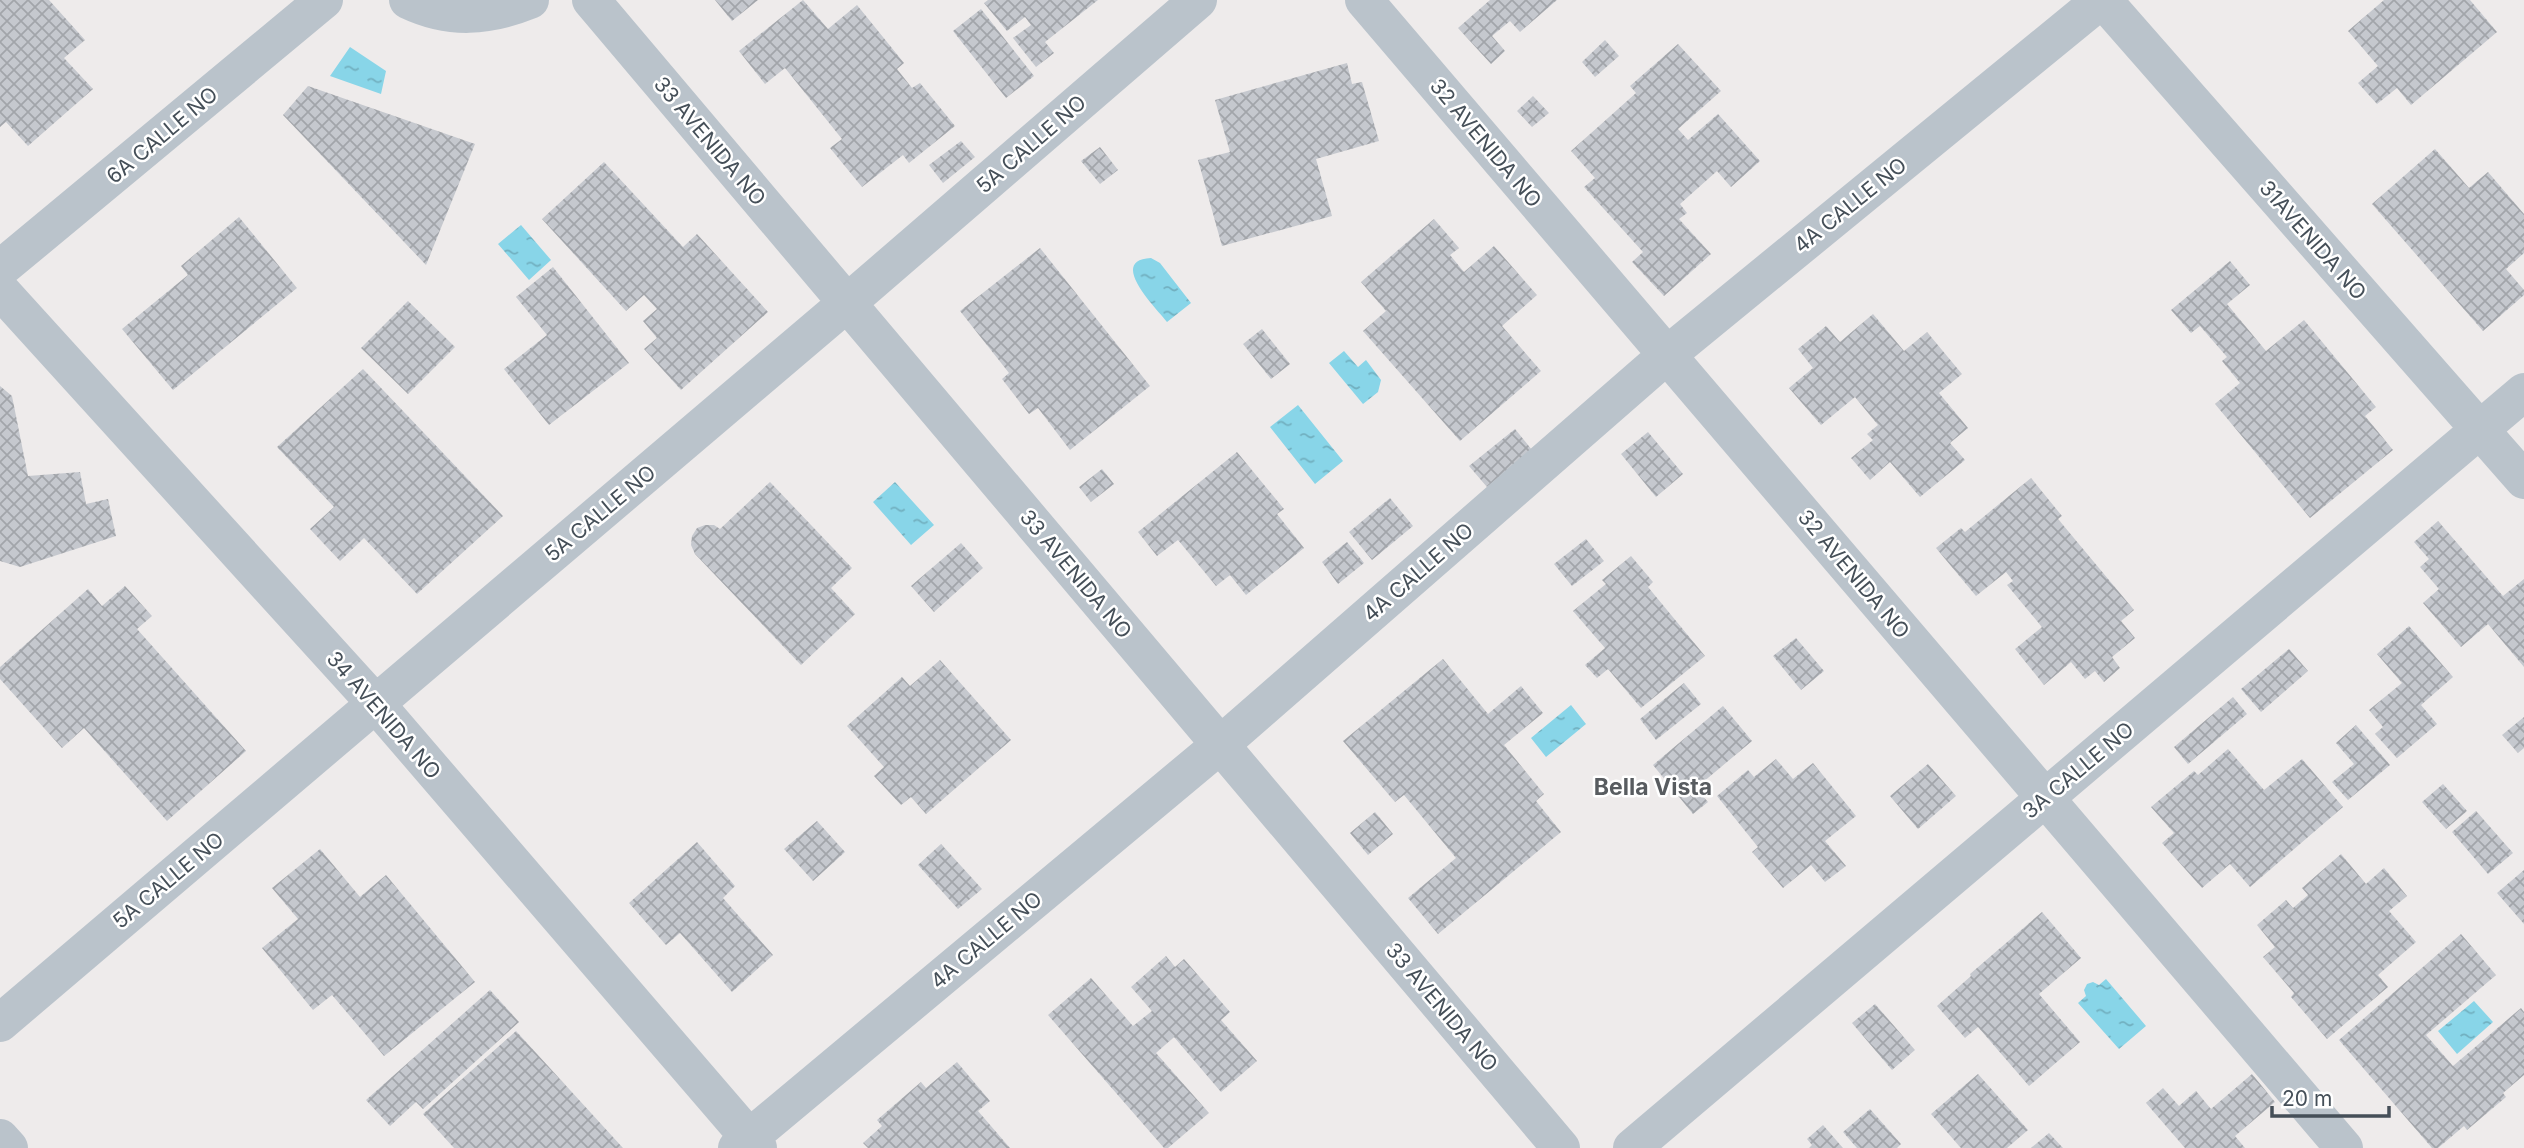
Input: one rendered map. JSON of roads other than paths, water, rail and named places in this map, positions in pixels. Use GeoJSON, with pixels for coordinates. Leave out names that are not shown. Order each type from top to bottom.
{"type":"FeatureCollection","features":[{"type":"Feature","properties":{"kind":"street","name":"6A CALLE NO"},"geometry":{"type":"LineString","coordinates":[[0,269],[324,0]]}},
{"type":"Feature","properties":{"kind":"street"},"geometry":{"type":"LineString","coordinates":[[408,0],[427,9],[464,15],[502,11],[530,0]]}},
{"type":"Feature","properties":{"kind":"street","name":"33 AVENIDA NO"},"geometry":{"type":"LineString","coordinates":[[591,0],[1561,1148]]}},
{"type":"Feature","properties":{"kind":"street","name":"5A CALLE NO"},"geometry":{"type":"LineString","coordinates":[[0,1023],[847,303],[1198,0]]}},
{"type":"Feature","properties":{"kind":"street","name":"32 AVENIDA NO"},"geometry":{"type":"LineString","coordinates":[[1364,0],[2344,1148]]}},
{"type":"Feature","properties":{"kind":"street","name":"4A CALLE NO"},"geometry":{"type":"LineString","coordinates":[[748,1145],[1220,744],[1667,355],[2102,0]]}},
{"type":"Feature","properties":{"kind":"street","name":"31AVENIDA NO"},"geometry":{"type":"LineString","coordinates":[[2102,0],[2524,480]]}},
{"type":"Feature","properties":{"kind":"street","name":"34 AVENIDA NO"},"geometry":{"type":"LineString","coordinates":[[0,290],[376,704],[748,1145]]}},
{"type":"Feature","properties":{"kind":"street","name":"3A CALLE NO"},"geometry":{"type":"LineString","coordinates":[[1632,1148],[2524,392]]}},
{"type":"Feature","properties":{"kind":"street"},"geometry":{"type":"LineString","coordinates":[[0,1138],[9,1148]]}},
{"type":"Feature","properties":{"kind":"water"},"geometry":{"type":"Polygon","coordinates":[[[350,47],[386,71],[381,94],[330,76],[350,47]]]}},
{"type":"Feature","properties":{"kind":"water"},"geometry":{"type":"Polygon","coordinates":[[[521,225],[551,260],[529,280],[498,244],[521,225]]]}},
{"type":"Feature","properties":{"kind":"water"},"geometry":{"type":"Polygon","coordinates":[[[1151,258],[1160,263],[1191,303],[1167,322],[1138,286],[1134,275],[1133,267],[1139,261],[1151,258]]]}},
{"type":"Feature","properties":{"kind":"water"},"geometry":{"type":"Polygon","coordinates":[[[1344,351],[1358,367],[1366,360],[1381,380],[1378,392],[1363,404],[1329,363],[1344,351]]]}},
{"type":"Feature","properties":{"kind":"water"},"geometry":{"type":"Polygon","coordinates":[[[1298,405],[1343,461],[1315,484],[1270,427],[1298,405]]]}},
{"type":"Feature","properties":{"kind":"water"},"geometry":{"type":"Polygon","coordinates":[[[895,482],[934,525],[911,545],[873,502],[895,482]]]}},
{"type":"Feature","properties":{"kind":"water"},"geometry":{"type":"Polygon","coordinates":[[[1571,705],[1586,724],[1546,757],[1531,738],[1571,705]]]}},
{"type":"Feature","properties":{"kind":"water"},"geometry":{"type":"Polygon","coordinates":[[[2106,979],[2146,1026],[2119,1049],[2078,1003],[2086,996],[2084,990],[2087,984],[2093,982],[2099,985],[2106,979]]]}},
{"type":"Feature","properties":{"kind":"water"},"geometry":{"type":"Polygon","coordinates":[[[2474,1001],[2493,1022],[2457,1054],[2438,1031],[2474,1001]]]}},
{"type":"Feature","properties":{"kind":"district","name":"Bella Vista"},"geometry":{"type":"Point","coordinates":[1653,787]}}]}
